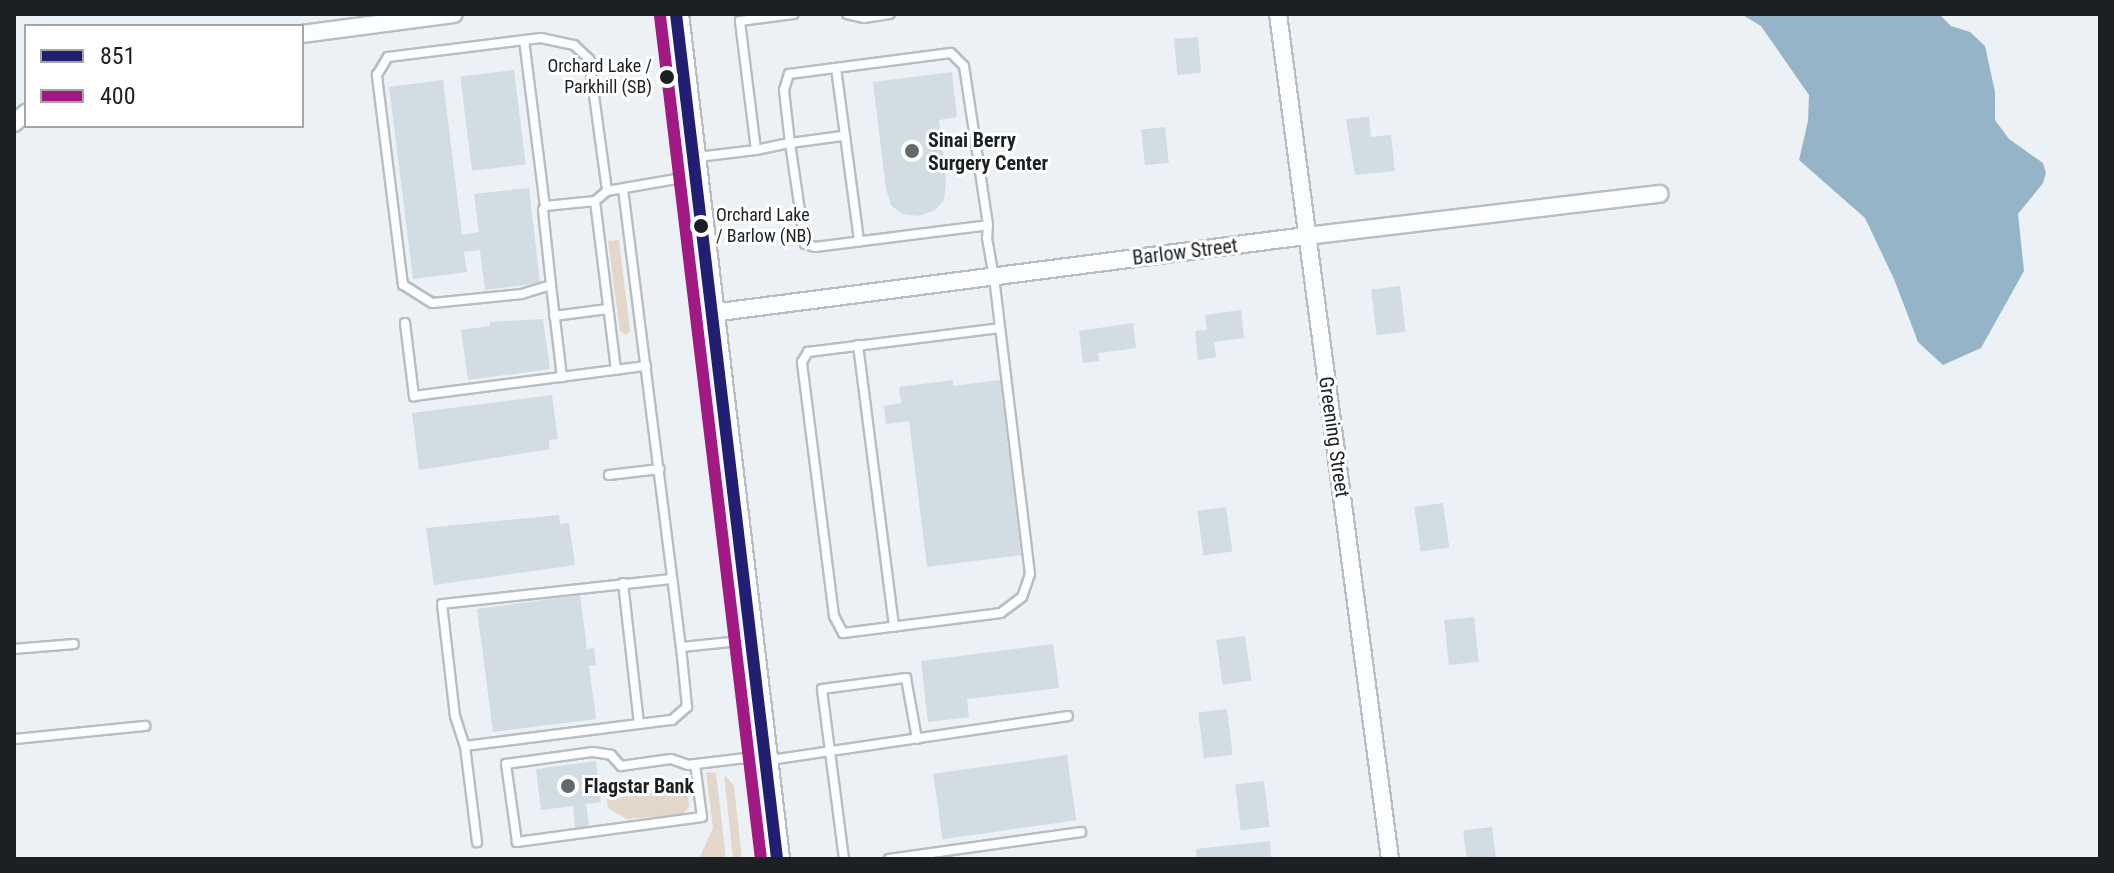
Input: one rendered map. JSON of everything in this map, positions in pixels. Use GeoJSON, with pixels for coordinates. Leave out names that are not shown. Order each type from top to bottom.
{"type":"FeatureCollection","features":[{"type":"Feature","properties":{"kind":"main road"},"geometry":{"type":"LineString","coordinates":[[676,14],[777,859]]}},
{"type":"Feature","properties":{"kind":"street"},"geometry":{"type":"LineString","coordinates":[[304,34],[454,14]]}},
{"type":"Feature","properties":{"kind":"street","name":"Greening Street"},"geometry":{"type":"LineString","coordinates":[[1278,14],[1390,859]]}},
{"type":"Feature","properties":{"kind":"street","name":"Barlow Street"},"geometry":{"type":"LineString","coordinates":[[712,313],[1306,236],[1660,194]]}},
{"type":"Feature","properties":{"kind":"lane"},"geometry":{"type":"LineString","coordinates":[[756,150],[739,17],[794,14]]}},
{"type":"Feature","properties":{"kind":"lane"},"geometry":{"type":"LineString","coordinates":[[847,14],[864,18],[890,14]]}},
{"type":"Feature","properties":{"kind":"lane"},"geometry":{"type":"LineString","coordinates":[[551,285],[522,294],[432,303],[403,285],[377,75],[388,57],[541,38],[574,45],[589,59],[607,191]]}},
{"type":"Feature","properties":{"kind":"lane"},"geometry":{"type":"LineString","coordinates":[[524,40],[562,377]]}},
{"type":"Feature","properties":{"kind":"lane"},"geometry":{"type":"LineString","coordinates":[[988,225],[815,247],[805,244],[784,90],[789,74],[951,53],[964,66],[988,225],[987,238],[994,277],[1030,574],[1022,597],[1001,613],[843,633],[834,616],[802,362],[808,352],[1000,328]]}},
{"type":"Feature","properties":{"kind":"lane"},"geometry":{"type":"LineString","coordinates":[[836,68],[842,136],[859,241]]}},
{"type":"Feature","properties":{"kind":"lane"},"geometry":{"type":"LineString","coordinates":[[545,206],[595,201],[607,191],[756,150],[842,136]]}},
{"type":"Feature","properties":{"kind":"lane"},"geometry":{"type":"LineString","coordinates":[[465,746],[672,720],[687,707],[623,189]]}},
{"type":"Feature","properties":{"kind":"lane"},"geometry":{"type":"LineString","coordinates":[[595,201],[616,370]]}},
{"type":"Feature","properties":{"kind":"lane"},"geometry":{"type":"LineString","coordinates":[[554,316],[608,309]]}},
{"type":"Feature","properties":{"kind":"lane"},"geometry":{"type":"LineString","coordinates":[[405,323],[414,396],[646,366]]}},
{"type":"Feature","properties":{"kind":"lane"},"geometry":{"type":"LineString","coordinates":[[858,345],[894,627]]}},
{"type":"Feature","properties":{"kind":"lane"},"geometry":{"type":"LineString","coordinates":[[609,475],[660,469]]}},
{"type":"Feature","properties":{"kind":"lane"},"geometry":{"type":"LineString","coordinates":[[477,842],[465,746],[455,716],[442,604],[672,579]]}},
{"type":"Feature","properties":{"kind":"lane"},"geometry":{"type":"LineString","coordinates":[[623,583],[639,724]]}},
{"type":"Feature","properties":{"kind":"lane"},"geometry":{"type":"LineString","coordinates":[[681,647],[751,640]]}},
{"type":"Feature","properties":{"kind":"lane"},"geometry":{"type":"LineString","coordinates":[[14,649],[74,644]]}},
{"type":"Feature","properties":{"kind":"lane"},"geometry":{"type":"LineString","coordinates":[[844,859],[822,689],[906,678],[917,739]]}},
{"type":"Feature","properties":{"kind":"lane"},"geometry":{"type":"LineString","coordinates":[[695,764],[702,817],[517,842],[506,764],[604,752],[621,766],[671,759],[695,764],[828,752],[1068,716]]}},
{"type":"Feature","properties":{"kind":"lane"},"geometry":{"type":"LineString","coordinates":[[14,739],[145,726]]}},
{"type":"Feature","properties":{"kind":"lane"},"geometry":{"type":"LineString","coordinates":[[889,859],[1081,832]]}},
{"type":"Feature","properties":{"kind":"shaded area"},"geometry":{"type":"Polygon","coordinates":[[[619,240],[630,330],[627,335],[620,331],[608,241],[619,240]]]}},
{"type":"Feature","properties":{"kind":"shaded area"},"geometry":{"type":"Polygon","coordinates":[[[706,772],[716,773],[726,859],[699,859],[713,828],[706,772]]]}},
{"type":"Feature","properties":{"kind":"shaded area"},"geometry":{"type":"Polygon","coordinates":[[[724,774],[734,786],[742,859],[733,859],[724,774]]]}},
{"type":"Feature","properties":{"kind":"shaded area"},"geometry":{"type":"Polygon","coordinates":[[[688,789],[689,807],[682,815],[627,819],[608,808],[607,799],[688,789]]]}},
{"type":"Feature","properties":{"kind":"water"},"geometry":{"type":"Polygon","coordinates":[[[1741,14],[1939,14],[1951,26],[1970,32],[1985,46],[1995,92],[1995,120],[2009,139],[2043,163],[2046,173],[2043,183],[2018,214],[2024,271],[1981,348],[1943,365],[1918,342],[1894,279],[1865,218],[1799,160],[1808,121],[1809,95],[1761,26],[1741,14]]]}},
{"type":"Feature","properties":{"kind":"building"},"geometry":{"type":"Polygon","coordinates":[[[1198,37],[1201,73],[1177,75],[1174,39],[1198,37]]]}},
{"type":"Feature","properties":{"kind":"building"},"geometry":{"type":"Polygon","coordinates":[[[514,70],[526,164],[472,171],[460,77],[514,70]]]}},
{"type":"Feature","properties":{"kind":"building","name":"Sinai Berry Surgery Center"},"geometry":{"type":"Polygon","coordinates":[[[952,72],[957,117],[939,120],[946,182],[944,200],[935,210],[919,216],[902,214],[891,205],[886,189],[873,82],[952,72]]]}},
{"type":"Feature","properties":{"kind":"building"},"geometry":{"type":"Polygon","coordinates":[[[443,80],[462,235],[479,232],[474,194],[529,188],[540,283],[485,290],[480,250],[464,252],[467,272],[413,279],[389,87],[443,80]]]}},
{"type":"Feature","properties":{"kind":"building"},"geometry":{"type":"Polygon","coordinates":[[[1369,117],[1371,137],[1391,135],[1395,171],[1355,175],[1346,119],[1369,117]]]}},
{"type":"Feature","properties":{"kind":"building"},"geometry":{"type":"Polygon","coordinates":[[[1165,127],[1169,163],[1145,165],[1141,130],[1165,127]]]}},
{"type":"Feature","properties":{"kind":"building"},"geometry":{"type":"Polygon","coordinates":[[[1400,286],[1406,332],[1377,335],[1371,290],[1400,286]]]}},
{"type":"Feature","properties":{"kind":"building"},"geometry":{"type":"Polygon","coordinates":[[[1241,310],[1244,338],[1214,342],[1216,357],[1198,360],[1195,331],[1207,330],[1205,315],[1241,310]]]}},
{"type":"Feature","properties":{"kind":"building"},"geometry":{"type":"Polygon","coordinates":[[[543,319],[550,369],[468,380],[461,330],[490,326],[490,322],[543,319]]]}},
{"type":"Feature","properties":{"kind":"building"},"geometry":{"type":"Polygon","coordinates":[[[1133,323],[1136,348],[1098,353],[1099,361],[1083,363],[1079,331],[1133,323]]]}},
{"type":"Feature","properties":{"kind":"building"},"geometry":{"type":"Polygon","coordinates":[[[953,380],[953,386],[1000,380],[1021,555],[927,567],[909,421],[886,424],[884,406],[901,403],[899,387],[953,380]]]}},
{"type":"Feature","properties":{"kind":"building"},"geometry":{"type":"Polygon","coordinates":[[[552,395],[558,439],[549,440],[550,449],[419,470],[412,413],[552,395]]]}},
{"type":"Feature","properties":{"kind":"building"},"geometry":{"type":"Polygon","coordinates":[[[1443,503],[1449,548],[1421,552],[1414,507],[1443,503]]]}},
{"type":"Feature","properties":{"kind":"building"},"geometry":{"type":"Polygon","coordinates":[[[1226,507],[1232,552],[1204,556],[1197,511],[1226,507]]]}},
{"type":"Feature","properties":{"kind":"building"},"geometry":{"type":"Polygon","coordinates":[[[559,515],[560,524],[569,523],[575,565],[434,585],[426,528],[559,515]]]}},
{"type":"Feature","properties":{"kind":"building"},"geometry":{"type":"Polygon","coordinates":[[[580,595],[587,649],[594,648],[596,665],[589,666],[596,719],[493,732],[477,609],[580,595]]]}},
{"type":"Feature","properties":{"kind":"building"},"geometry":{"type":"Polygon","coordinates":[[[1474,617],[1479,662],[1449,665],[1444,620],[1474,617]]]}},
{"type":"Feature","properties":{"kind":"building"},"geometry":{"type":"Polygon","coordinates":[[[1245,636],[1251,681],[1223,685],[1216,640],[1245,636]]]}},
{"type":"Feature","properties":{"kind":"building"},"geometry":{"type":"Polygon","coordinates":[[[1053,644],[1059,688],[967,699],[969,717],[928,722],[921,661],[1053,644]]]}},
{"type":"Feature","properties":{"kind":"building"},"geometry":{"type":"Polygon","coordinates":[[[1227,709],[1233,755],[1204,758],[1198,713],[1227,709]]]}},
{"type":"Feature","properties":{"kind":"building"},"geometry":{"type":"Polygon","coordinates":[[[1067,755],[1076,820],[942,839],[933,774],[1067,755]]]}},
{"type":"Feature","properties":{"kind":"building","name":"Flagstar Bank"},"geometry":{"type":"Polygon","coordinates":[[[596,761],[601,802],[586,804],[589,826],[575,828],[573,806],[541,810],[536,769],[596,761]]]}},
{"type":"Feature","properties":{"kind":"building"},"geometry":{"type":"Polygon","coordinates":[[[1264,781],[1270,827],[1241,830],[1235,785],[1264,781]]]}},
{"type":"Feature","properties":{"kind":"building"},"geometry":{"type":"Polygon","coordinates":[[[1492,827],[1496,859],[1467,859],[1463,831],[1492,827]]]}},
{"type":"Feature","properties":{"kind":"building"},"geometry":{"type":"Polygon","coordinates":[[[1270,841],[1271,859],[1197,859],[1196,849],[1270,841]]]}},
{"type":"Feature","properties":{"kind":"transit line","name":"851"},"geometry":{"type":"LineString","coordinates":[[676,14],[777,859]]}},
{"type":"Feature","properties":{"kind":"transit line","name":"400"},"geometry":{"type":"LineString","coordinates":[[660,16],[761,859]]}},
{"type":"Feature","properties":{"kind":"place","name":"Orchard Lake / Parkhill (SB)"},"geometry":{"type":"Point","coordinates":[667,77]}},
{"type":"Feature","properties":{"kind":"place","name":"Sinai Berry Surgery Center"},"geometry":{"type":"Point","coordinates":[912,151]}},
{"type":"Feature","properties":{"kind":"place","name":"Orchard Lake / Barlow (NB)"},"geometry":{"type":"Point","coordinates":[701,226]}},
{"type":"Feature","properties":{"kind":"place","name":"Flagstar Bank"},"geometry":{"type":"Point","coordinates":[568,786]}}]}
